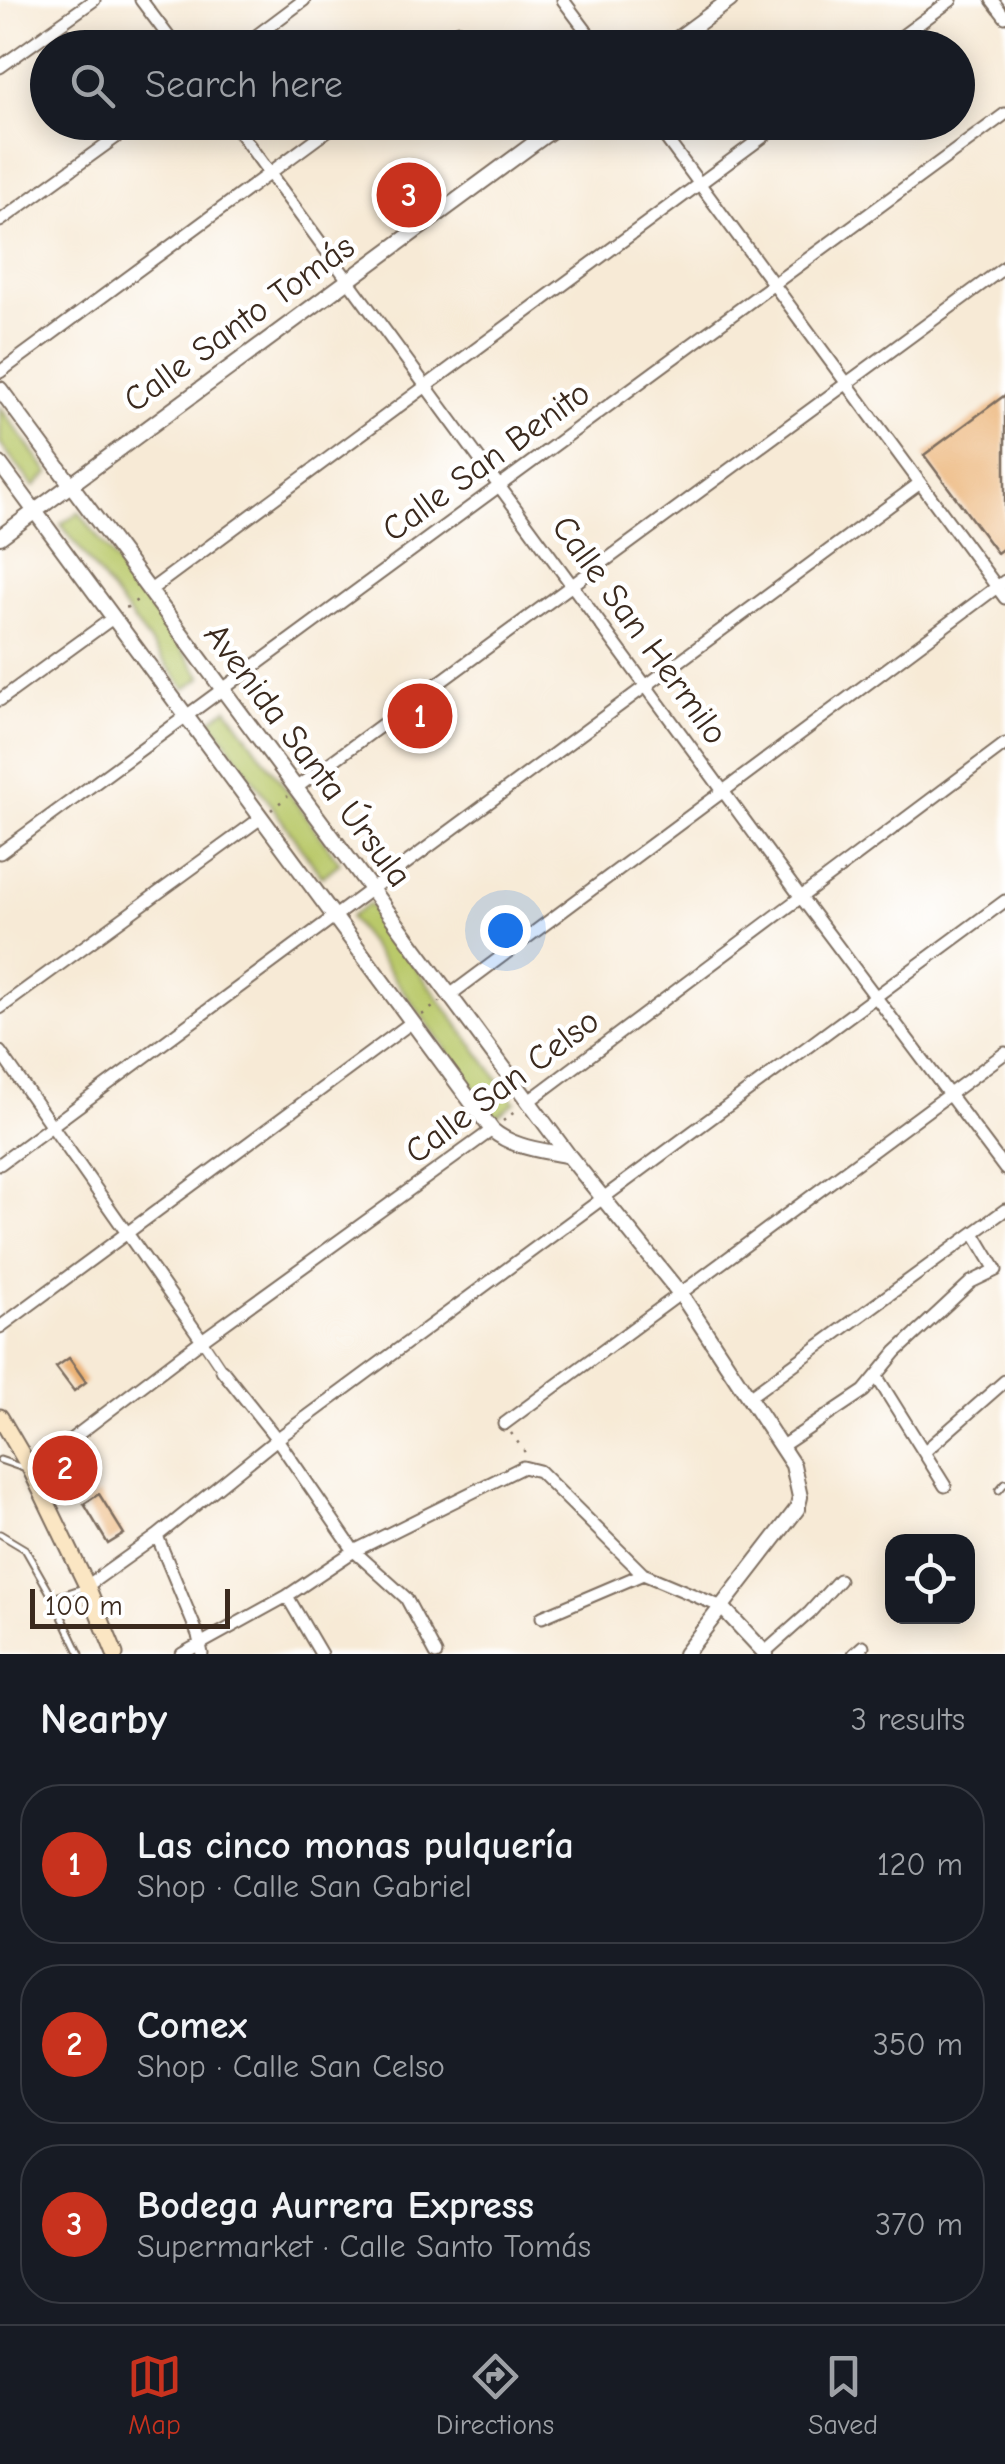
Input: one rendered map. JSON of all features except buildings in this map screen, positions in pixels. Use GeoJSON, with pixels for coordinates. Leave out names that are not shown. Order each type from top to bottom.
{"type":"FeatureCollection","features":[{"type":"Feature","properties":{"kind":"main road"},"geometry":{"type":"LineString","coordinates":[[0,1417],[31,1470],[115,1654]]}},
{"type":"Feature","properties":{"kind":"street"},"geometry":{"type":"LineString","coordinates":[[52,30],[94,0]]}},
{"type":"Feature","properties":{"kind":"street"},"geometry":{"type":"LineString","coordinates":[[142,0],[164,30]]}},
{"type":"Feature","properties":{"kind":"street"},"geometry":{"type":"LineString","coordinates":[[264,30],[304,0]]}},
{"type":"Feature","properties":{"kind":"street"},"geometry":{"type":"LineString","coordinates":[[563,0],[585,30]]}},
{"type":"Feature","properties":{"kind":"street"},"geometry":{"type":"LineString","coordinates":[[690,30],[730,0]]}},
{"type":"Feature","properties":{"kind":"street"},"geometry":{"type":"LineString","coordinates":[[910,30],[951,0]]}},
{"type":"Feature","properties":{"kind":"street"},"geometry":{"type":"LineString","coordinates":[[992,0],[1005,17]]}},
{"type":"Feature","properties":{"kind":"street"},"geometry":{"type":"LineString","coordinates":[[0,67],[30,46]]}},
{"type":"Feature","properties":{"kind":"street","name":"Calle San Benito"},"geometry":{"type":"LineString","coordinates":[[975,136],[1005,114]]}},
{"type":"Feature","properties":{"kind":"street"},"geometry":{"type":"LineString","coordinates":[[0,221],[112,140]]}},
{"type":"Feature","properties":{"kind":"street","name":"Calle San Hermilo"},"geometry":{"type":"LineString","coordinates":[[245,140],[1005,1169]]}},
{"type":"Feature","properties":{"kind":"street"},"geometry":{"type":"LineString","coordinates":[[0,372],[316,140]]}},
{"type":"Feature","properties":{"kind":"street","name":"Calle Santo Tomás"},"geometry":{"type":"LineString","coordinates":[[0,537],[538,140]]}},
{"type":"Feature","properties":{"kind":"street"},"geometry":{"type":"LineString","coordinates":[[667,140],[846,385],[1001,584],[1005,598]]}},
{"type":"Feature","properties":{"kind":"street"},"geometry":{"type":"LineString","coordinates":[[149,590],[759,140]]}},
{"type":"Feature","properties":{"kind":"street","name":"Calle San Benito"},"geometry":{"type":"LineString","coordinates":[[0,853],[970,140]]}},
{"type":"Feature","properties":{"kind":"street"},"geometry":{"type":"LineString","coordinates":[[296,788],[1005,267]]}},
{"type":"Feature","properties":{"kind":"street","name":"Avenida Santa Úrsula"},"geometry":{"type":"LineString","coordinates":[[0,389],[569,1156],[682,1296],[782,1446],[799,1482],[797,1510],[685,1654]]}},
{"type":"Feature","properties":{"kind":"street","name":"Avenida Santa Úrsula"},"geometry":{"type":"LineString","coordinates":[[0,464],[492,1130],[519,1146],[569,1156]]}},
{"type":"Feature","properties":{"kind":"street"},"geometry":{"type":"LineString","coordinates":[[0,1164],[920,483]]}},
{"type":"Feature","properties":{"kind":"street"},"geometry":{"type":"LineString","coordinates":[[450,995],[1001,584]]}},
{"type":"Feature","properties":{"kind":"street"},"geometry":{"type":"LineString","coordinates":[[0,700],[114,617]]}},
{"type":"Feature","properties":{"kind":"street","name":"Calle San Celso"},"geometry":{"type":"LineString","coordinates":[[529,1100],[1005,744]]}},
{"type":"Feature","properties":{"kind":"street"},"geometry":{"type":"LineString","coordinates":[[0,1008],[261,818]]}},
{"type":"Feature","properties":{"kind":"street"},"geometry":{"type":"LineString","coordinates":[[87,1586],[157,1536],[277,1439],[1005,901]]}},
{"type":"Feature","properties":{"kind":"street"},"geometry":{"type":"LineString","coordinates":[[0,1327],[412,1022]]}},
{"type":"Feature","properties":{"kind":"street"},"geometry":{"type":"LineString","coordinates":[[0,1052],[354,1551],[406,1598],[436,1654]]}},
{"type":"Feature","properties":{"kind":"street"},"geometry":{"type":"LineString","coordinates":[[504,1424],[682,1296],[1005,1053]]}},
{"type":"Feature","properties":{"kind":"street","name":"Calle San Celso"},"geometry":{"type":"LineString","coordinates":[[31,1470],[202,1340],[492,1130]]}},
{"type":"Feature","properties":{"kind":"street"},"geometry":{"type":"LineString","coordinates":[[750,1396],[1005,1210]]}},
{"type":"Feature","properties":{"kind":"street"},"geometry":{"type":"LineString","coordinates":[[782,1446],[864,1391],[896,1352],[971,1282],[1001,1272],[974,1233]]}},
{"type":"Feature","properties":{"kind":"street"},"geometry":{"type":"LineString","coordinates":[[877,1377],[945,1486]]}},
{"type":"Feature","properties":{"kind":"street"},"geometry":{"type":"LineString","coordinates":[[924,1452],[1005,1381]]}},
{"type":"Feature","properties":{"kind":"street"},"geometry":{"type":"LineString","coordinates":[[182,1654],[200,1649],[354,1551],[523,1467],[539,1471],[643,1574],[722,1608],[765,1653],[839,1580]]}},
{"type":"Feature","properties":{"kind":"street"},"geometry":{"type":"LineString","coordinates":[[157,1536],[200,1649]]}},
{"type":"Feature","properties":{"kind":"street"},"geometry":{"type":"LineString","coordinates":[[542,1618],[643,1574]]}},
{"type":"Feature","properties":{"kind":"street"},"geometry":{"type":"LineString","coordinates":[[287,1596],[321,1654]]}},
{"type":"Feature","properties":{"kind":"lane"},"geometry":{"type":"LineString","coordinates":[[0,1460],[31,1470]]}},
{"type":"Feature","properties":{"kind":"lane"},"geometry":{"type":"LineString","coordinates":[[999,1490],[1005,1483]]}},
{"type":"Feature","properties":{"kind":"lane"},"geometry":{"type":"LineString","coordinates":[[0,1534],[24,1549],[80,1654]]}},
{"type":"Feature","properties":{"kind":"lane"},"geometry":{"type":"LineString","coordinates":[[53,1598],[87,1586]]}},
{"type":"Feature","properties":{"kind":"path"},"geometry":{"type":"LineString","coordinates":[[114,617],[149,590]]}},
{"type":"Feature","properties":{"kind":"path"},"geometry":{"type":"LineString","coordinates":[[261,818],[296,788]]}},
{"type":"Feature","properties":{"kind":"path"},"geometry":{"type":"LineString","coordinates":[[412,1022],[450,995]]}},
{"type":"Feature","properties":{"kind":"path","name":"Calle San Celso"},"geometry":{"type":"LineString","coordinates":[[492,1130],[529,1100]]}},
{"type":"Feature","properties":{"kind":"path"},"geometry":{"type":"LineString","coordinates":[[504,1424],[539,1471]]}},
{"type":"Feature","properties":{"kind":"green space"},"geometry":{"type":"Polygon","coordinates":[[[0,407],[49,473],[34,487],[0,443],[0,407]]]}},
{"type":"Feature","properties":{"kind":"green space"},"geometry":{"type":"Polygon","coordinates":[[[79,512],[202,677],[185,689],[61,524],[79,512]]]}},
{"type":"Feature","properties":{"kind":"green space"},"geometry":{"type":"Polygon","coordinates":[[[227,708],[340,863],[322,877],[211,720],[227,708]]]}},
{"type":"Feature","properties":{"kind":"green space"},"geometry":{"type":"Polygon","coordinates":[[[369,904],[515,1102],[495,1117],[350,917],[369,904]]]}},
{"type":"Feature","properties":{"kind":"place","name":"Bodega Aurrera Express"},"geometry":{"type":"Point","coordinates":[409,195]}},
{"type":"Feature","properties":{"kind":"place","name":"Las cinco monas pulquería"},"geometry":{"type":"Point","coordinates":[420,716]}},
{"type":"Feature","properties":{"kind":"place","name":"Comex"},"geometry":{"type":"Point","coordinates":[65,1468]}}]}
